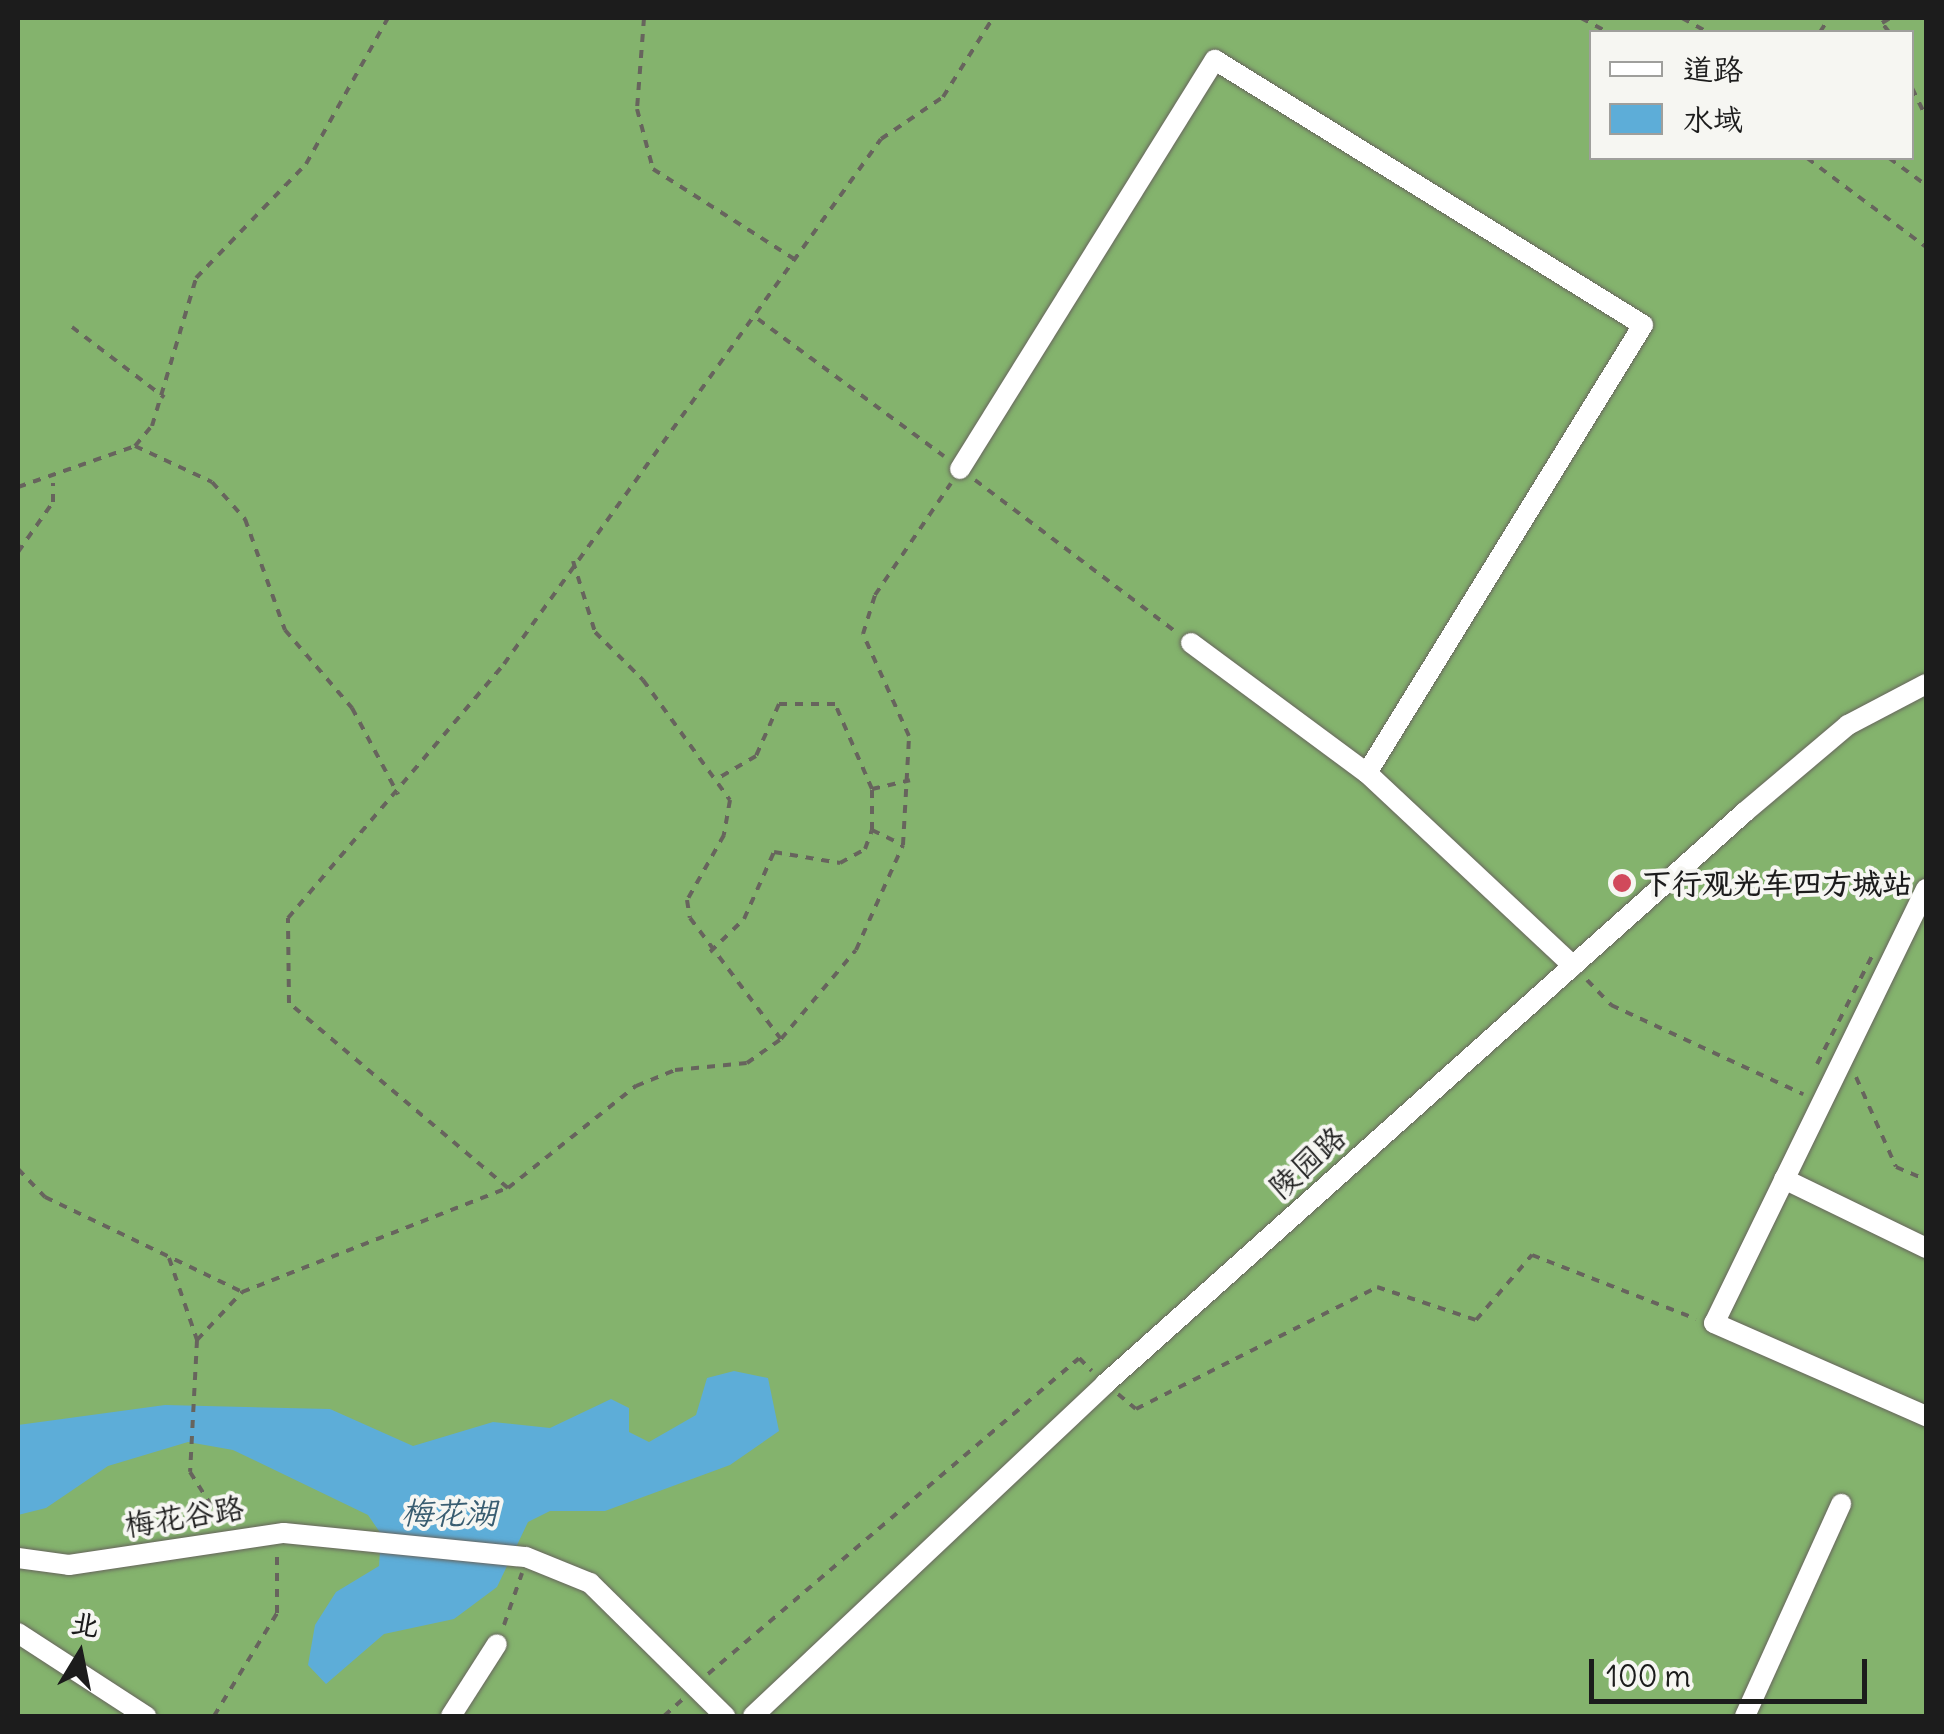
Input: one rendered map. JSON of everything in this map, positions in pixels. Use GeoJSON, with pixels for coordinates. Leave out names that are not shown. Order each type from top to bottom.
{"type":"FeatureCollection","features":[{"type":"Feature","properties":{"kind":"street"},"geometry":{"type":"LineString","coordinates":[[960,469],[1215,60],[1642,325],[1368,772]]}},
{"type":"Feature","properties":{"kind":"street"},"geometry":{"type":"LineString","coordinates":[[1191,643],[1368,772],[1573,966]]}},
{"type":"Feature","properties":{"kind":"street","name":"陵园路"},"geometry":{"type":"LineString","coordinates":[[753,1716],[1106,1384],[1573,966],[1848,725],[1926,684]]}},
{"type":"Feature","properties":{"kind":"street"},"geometry":{"type":"LineString","coordinates":[[1926,889],[1714,1323],[1926,1416]]}},
{"type":"Feature","properties":{"kind":"street"},"geometry":{"type":"LineString","coordinates":[[1784,1179],[1926,1248]]}},
{"type":"Feature","properties":{"kind":"street"},"geometry":{"type":"LineString","coordinates":[[1745,1716],[1841,1504]]}},
{"type":"Feature","properties":{"kind":"street","name":"梅花谷路"},"geometry":{"type":"LineString","coordinates":[[18,1558],[69,1565],[229,1534],[361,1540],[525,1563],[590,1584],[725,1716]]}},
{"type":"Feature","properties":{"kind":"street"},"geometry":{"type":"LineString","coordinates":[[18,1632],[146,1716]]}},
{"type":"Feature","properties":{"kind":"street"},"geometry":{"type":"LineString","coordinates":[[451,1716],[497,1644]]}},
{"type":"Feature","properties":{"kind":"path"},"geometry":{"type":"LineString","coordinates":[[18,487],[53,482],[135,446],[164,397],[196,278],[306,164],[388,18]]}},
{"type":"Feature","properties":{"kind":"path"},"geometry":{"type":"LineString","coordinates":[[644,18],[637,109],[653,169],[799,263]]}},
{"type":"Feature","properties":{"kind":"path"},"geometry":{"type":"LineString","coordinates":[[508,1188],[289,1003],[288,918],[398,794],[799,263],[881,138],[943,97],[993,18]]}},
{"type":"Feature","properties":{"kind":"path"},"geometry":{"type":"LineString","coordinates":[[1581,18],[1603,30]]}},
{"type":"Feature","properties":{"kind":"path"},"geometry":{"type":"LineString","coordinates":[[1682,18],[1704,30]]}},
{"type":"Feature","properties":{"kind":"path"},"geometry":{"type":"LineString","coordinates":[[1914,92],[1926,116]]}},
{"type":"Feature","properties":{"kind":"path"},"geometry":{"type":"LineString","coordinates":[[1810,160],[1926,247]]}},
{"type":"Feature","properties":{"kind":"path"},"geometry":{"type":"LineString","coordinates":[[1892,160],[1926,184]]}},
{"type":"Feature","properties":{"kind":"path"},"geometry":{"type":"LineString","coordinates":[[72,327],[164,397]]}},
{"type":"Feature","properties":{"kind":"path"},"geometry":{"type":"LineString","coordinates":[[135,446],[212,482],[245,519],[285,630],[352,708],[398,794]]}},
{"type":"Feature","properties":{"kind":"path"},"geometry":{"type":"LineString","coordinates":[[198,1340],[242,1292],[508,1188],[636,1086],[674,1070],[747,1064],[781,1039],[856,950],[902,845],[912,780],[909,736],[863,634],[875,596],[960,469]]}},
{"type":"Feature","properties":{"kind":"path"},"geometry":{"type":"LineString","coordinates":[[18,552],[54,502],[53,482]]}},
{"type":"Feature","properties":{"kind":"path"},"geometry":{"type":"LineString","coordinates":[[573,560],[594,632],[718,778],[732,812],[687,900],[710,952],[744,981],[781,1039]]}},
{"type":"Feature","properties":{"kind":"path"},"geometry":{"type":"LineString","coordinates":[[710,952],[744,919],[774,852],[840,863],[865,849],[872,830],[872,789],[836,704],[796,698],[778,704],[743,770],[718,778]]}},
{"type":"Feature","properties":{"kind":"path"},"geometry":{"type":"LineString","coordinates":[[872,789],[912,780]]}},
{"type":"Feature","properties":{"kind":"path"},"geometry":{"type":"LineString","coordinates":[[872,830],[902,845]]}},
{"type":"Feature","properties":{"kind":"path"},"geometry":{"type":"LineString","coordinates":[[1795,1112],[1870,950],[1892,960]]}},
{"type":"Feature","properties":{"kind":"path"},"geometry":{"type":"LineString","coordinates":[[1573,966],[1611,1005],[1803,1094]]}},
{"type":"Feature","properties":{"kind":"path"},"geometry":{"type":"LineString","coordinates":[[1834,1027],[1896,1167],[1926,1180]]}},
{"type":"Feature","properties":{"kind":"path"},"geometry":{"type":"LineString","coordinates":[[18,1168],[46,1197],[242,1292]]}},
{"type":"Feature","properties":{"kind":"path"},"geometry":{"type":"LineString","coordinates":[[664,1716],[1079,1358],[1136,1410],[1377,1287],[1476,1320],[1532,1255],[1698,1320],[1706,1303]]}},
{"type":"Feature","properties":{"kind":"path"},"geometry":{"type":"LineString","coordinates":[[168,1258],[198,1340],[190,1472],[229,1534]]}},
{"type":"Feature","properties":{"kind":"path"},"geometry":{"type":"LineString","coordinates":[[214,1716],[277,1613],[276,1544]]}},
{"type":"Feature","properties":{"kind":"path"},"geometry":{"type":"LineString","coordinates":[[497,1644],[525,1563]]}},
{"type":"Feature","properties":{"kind":"green space"},"geometry":{"type":"Polygon","coordinates":[[[18,18],[1926,18],[1926,1716],[18,1716],[18,18]]]}},
{"type":"Feature","properties":{"kind":"water","name":"梅花湖"},"geometry":{"type":"Polygon","coordinates":[[[734,1371],[768,1378],[779,1431],[730,1465],[605,1511],[550,1511],[528,1522],[497,1587],[454,1619],[384,1634],[326,1684],[308,1665],[315,1625],[336,1592],[379,1566],[381,1534],[368,1515],[233,1450],[188,1442],[108,1466],[46,1508],[18,1515],[18,1425],[165,1405],[330,1409],[413,1446],[493,1422],[550,1428],[611,1399],[629,1408],[629,1432],[649,1442],[696,1415],[707,1378],[734,1371]]]}},
{"type":"Feature","properties":{"kind":"place","name":"下行观光车四方城站"},"geometry":{"type":"Point","coordinates":[1622,883]}}]}
